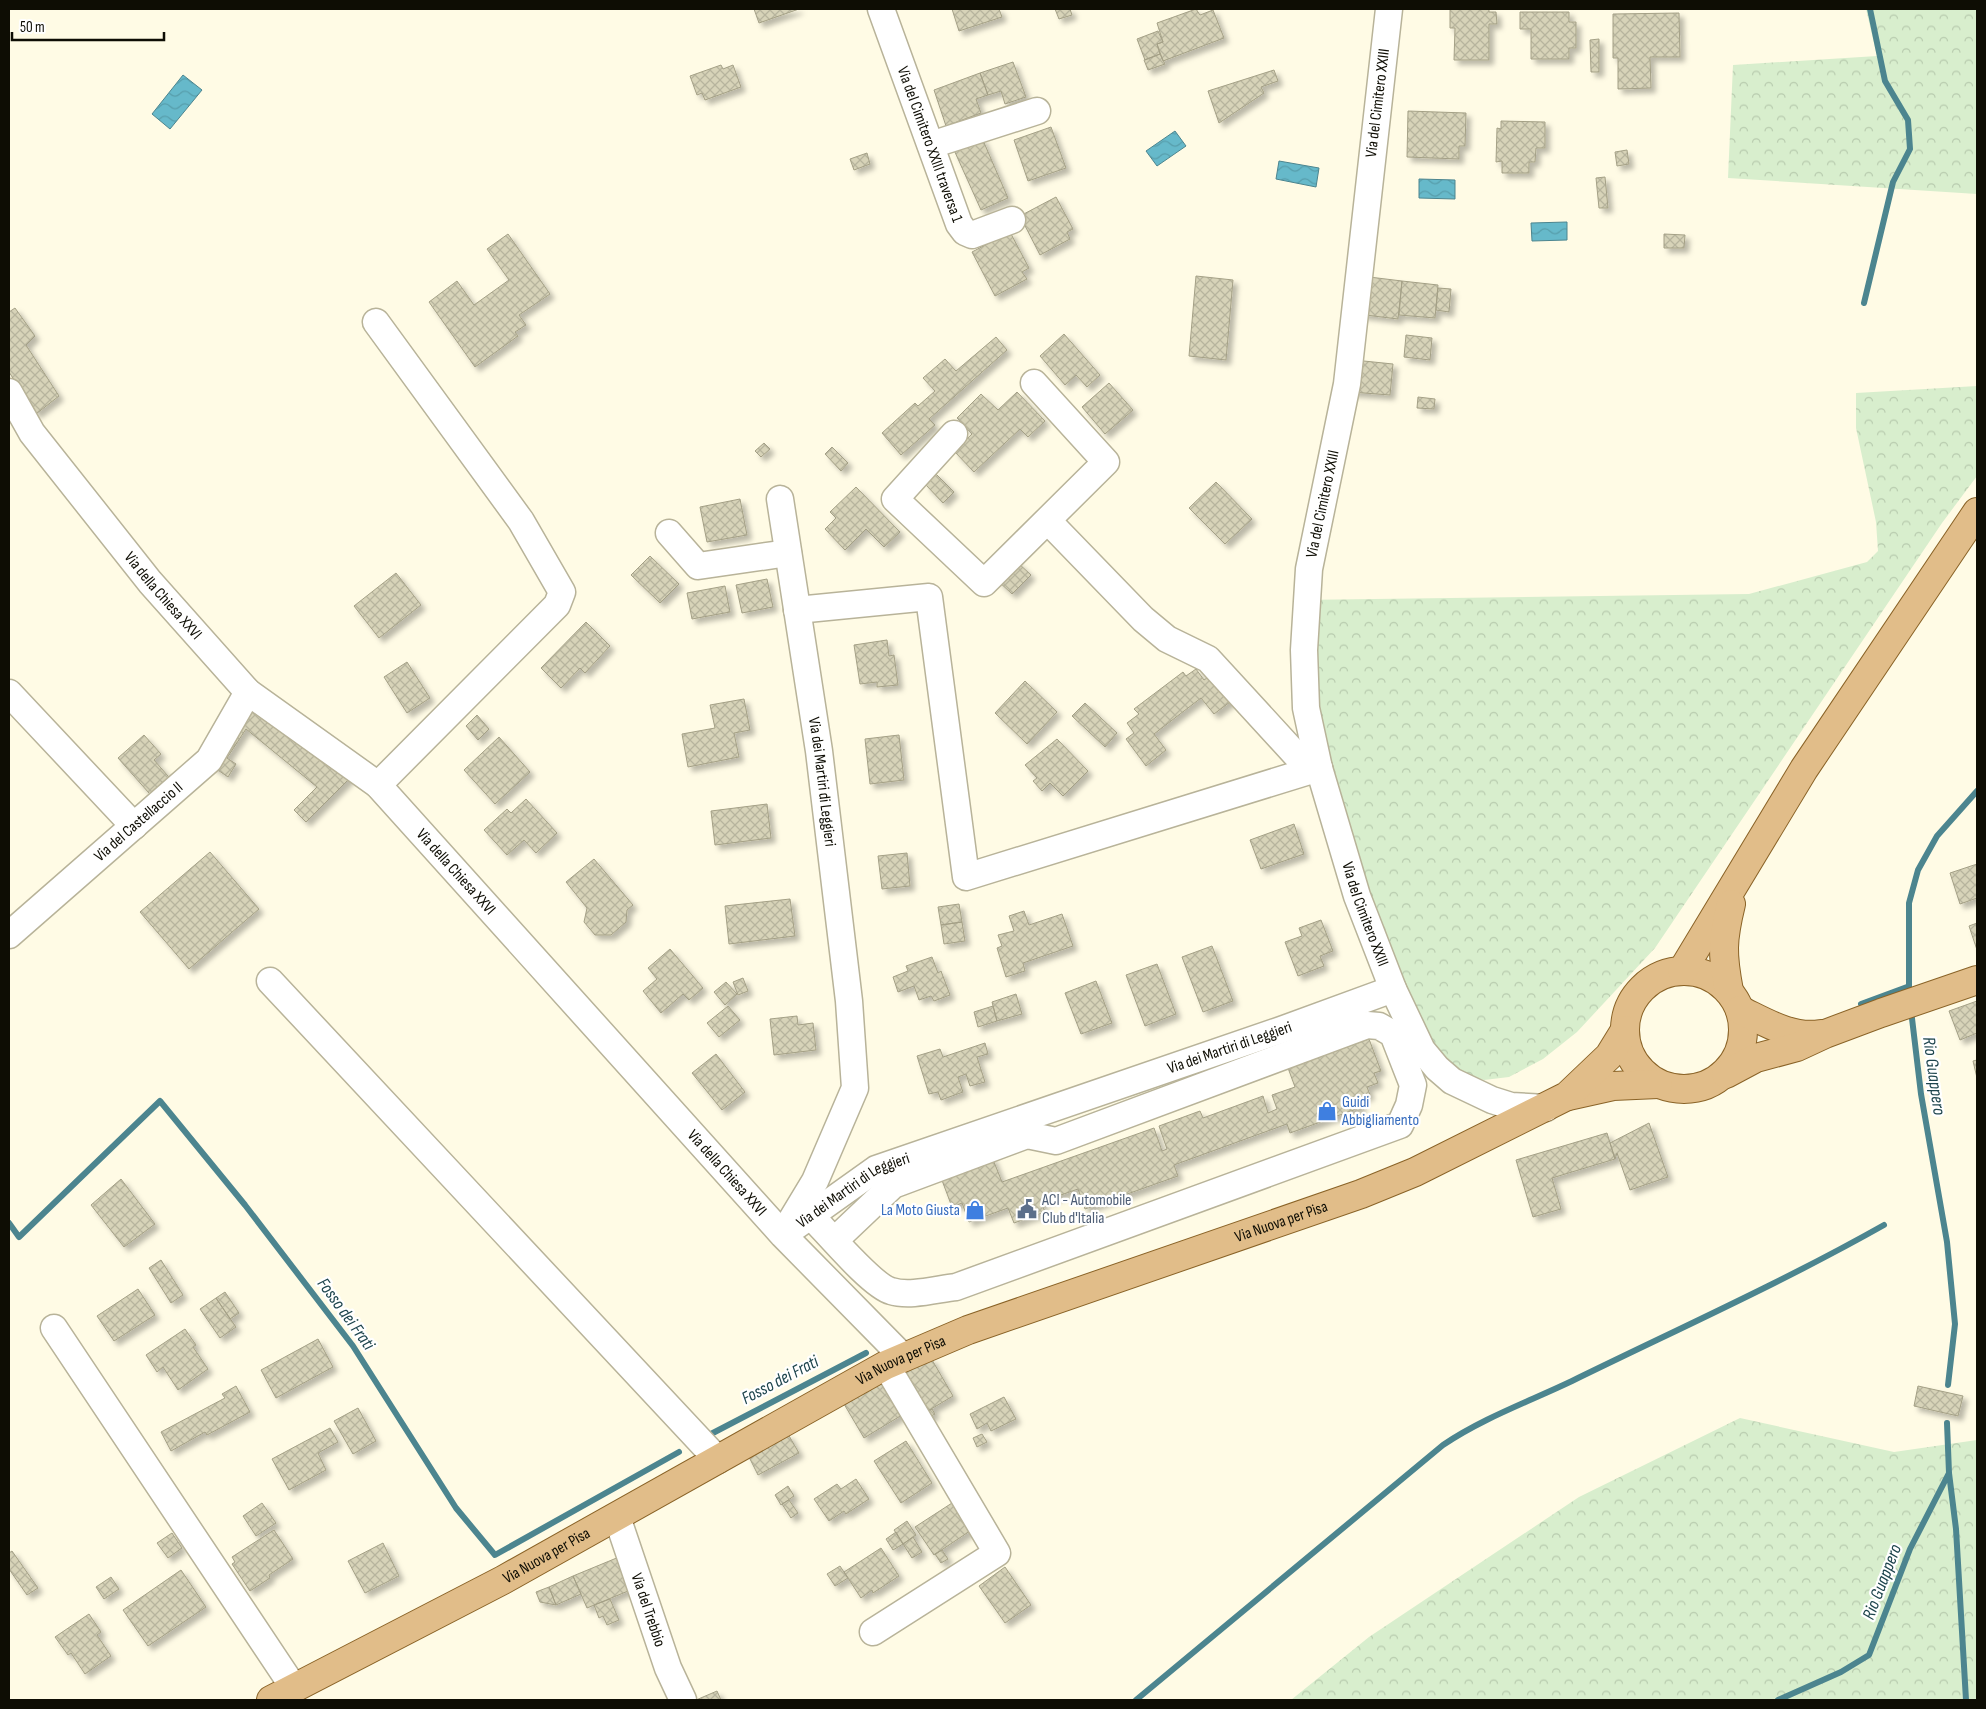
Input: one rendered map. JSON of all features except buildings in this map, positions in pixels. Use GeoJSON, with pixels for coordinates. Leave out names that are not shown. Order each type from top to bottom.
{"type":"FeatureCollection","features":[{"type":"Feature","properties":{"kind":"main road"},"geometry":{"type":"LineString","coordinates":[[1682,971],[1736,886],[1768,827],[1815,753],[1977,512]]}},
{"type":"Feature","properties":{"kind":"main road"},"geometry":{"type":"LineString","coordinates":[[1724,1075],[1734,1064],[1740,1051],[1744,1025],[1724,961],[1723,937],[1736,886]]}},
{"type":"Feature","properties":{"kind":"main road"},"geometry":{"type":"LineString","coordinates":[[1658,1084],[1634,1062],[1629,1052],[1625,1030],[1628,1009],[1638,992],[1657,977],[1682,971],[1699,973],[1710,977],[1735,1001],[1770,1025],[1802,1036],[1825,1034]]}},
{"type":"Feature","properties":{"kind":"main road"},"geometry":{"type":"LineString","coordinates":[[1556,1102],[1613,1086],[1658,1084],[1681,1090],[1704,1087],[1756,1058],[1797,1047],[1825,1034],[1977,980]]}},
{"type":"Feature","properties":{"kind":"main road"},"geometry":{"type":"LineString","coordinates":[[1556,1102],[1609,1056],[1625,1030]]}},
{"type":"Feature","properties":{"kind":"main road","name":"Via Nuova per Pisa"},"geometry":{"type":"LineString","coordinates":[[270,1700],[503,1580],[895,1361],[968,1330],[1361,1194],[1415,1172],[1556,1102]]}},
{"type":"Feature","properties":{"kind":"street","name":"Via del Cimitero XXIII traversa 1"},"geometry":{"type":"LineString","coordinates":[[881,9],[959,224],[965,232],[972,235],[1012,220]]}},
{"type":"Feature","properties":{"kind":"street","name":"Via del Cimitero XXIII"},"geometry":{"type":"LineString","coordinates":[[1389,9],[1347,384],[1309,570],[1304,650],[1306,708],[1319,768],[1357,896],[1393,989],[1422,1050],[1437,1068],[1452,1081],[1492,1100],[1511,1106],[1556,1102]]}},
{"type":"Feature","properties":{"kind":"street"},"geometry":{"type":"LineString","coordinates":[[931,145],[1037,111]]}},
{"type":"Feature","properties":{"kind":"street"},"geometry":{"type":"LineString","coordinates":[[376,322],[521,521],[562,592],[557,605],[378,785]]}},
{"type":"Feature","properties":{"kind":"street"},"geometry":{"type":"LineString","coordinates":[[954,434],[895,499],[984,584],[1106,462],[1034,383]]}},
{"type":"Feature","properties":{"kind":"street","name":"Via della Chiesa XXVI"},"geometry":{"type":"LineString","coordinates":[[9,392],[38,441],[150,582],[248,692],[378,785],[895,1361],[997,1553],[873,1632]]}},
{"type":"Feature","properties":{"kind":"street","name":"Via dei Martiri di Leggieri"},"geometry":{"type":"LineString","coordinates":[[780,499],[819,751],[850,1001],[855,1088],[815,1181],[783,1235]]}},
{"type":"Feature","properties":{"kind":"street"},"geometry":{"type":"LineString","coordinates":[[1048,521],[1143,619],[1167,639],[1208,659],[1297,756],[1319,768]]}},
{"type":"Feature","properties":{"kind":"street"},"geometry":{"type":"LineString","coordinates":[[669,533],[698,566],[788,553]]}},
{"type":"Feature","properties":{"kind":"street"},"geometry":{"type":"LineString","coordinates":[[797,610],[929,598],[966,877],[1319,768]]}},
{"type":"Feature","properties":{"kind":"street","name":"Via del Castellaccio II"},"geometry":{"type":"LineString","coordinates":[[9,935],[209,760],[248,692]]}},
{"type":"Feature","properties":{"kind":"street"},"geometry":{"type":"LineString","coordinates":[[9,694],[134,826]]}},
{"type":"Feature","properties":{"kind":"street"},"geometry":{"type":"LineString","coordinates":[[270,981],[718,1460]]}},
{"type":"Feature","properties":{"kind":"street","name":"Via dei Martiri di Leggieri"},"geometry":{"type":"LineString","coordinates":[[783,1235],[876,1169],[1106,1088],[1282,1030],[1393,989]]}},
{"type":"Feature","properties":{"kind":"street"},"geometry":{"type":"LineString","coordinates":[[810,1215],[872,1278],[890,1291],[902,1293],[956,1287],[1400,1125],[1409,1105],[1413,1085],[1393,1034],[1379,1026],[1368,1025],[1056,1141],[1027,1135],[893,1185],[835,1240]]}},
{"type":"Feature","properties":{"kind":"street"},"geometry":{"type":"LineString","coordinates":[[860,1180],[878,1200]]}},
{"type":"Feature","properties":{"kind":"street"},"geometry":{"type":"LineString","coordinates":[[54,1328],[294,1688]]}},
{"type":"Feature","properties":{"kind":"street","name":"Via del Trebbio"},"geometry":{"type":"LineString","coordinates":[[617,1517],[668,1668],[683,1700]]}},
{"type":"Feature","properties":{"kind":"green space"},"geometry":{"type":"Polygon","coordinates":[[[1866,9],[1977,9],[1977,194],[1728,178],[1733,65],[1877,56],[1866,9]]]}},
{"type":"Feature","properties":{"kind":"green space"},"geometry":{"type":"Polygon","coordinates":[[[1977,386],[1977,476],[1942,523],[1655,948],[1577,1032],[1543,1059],[1509,1077],[1484,1080],[1458,1072],[1434,1050],[1310,785],[1291,697],[1298,600],[1749,594],[1867,562],[1878,551],[1876,522],[1856,428],[1856,393],[1977,386]]]}},
{"type":"Feature","properties":{"kind":"green space"},"geometry":{"type":"Polygon","coordinates":[[[1740,1418],[1894,1452],[1977,1440],[1977,1700],[1291,1700],[1369,1637],[1579,1497],[1740,1418]]]}},
{"type":"Feature","properties":{"kind":"water"},"geometry":{"type":"Polygon","coordinates":[[[183,75],[202,90],[170,129],[152,114],[183,75]]]}},
{"type":"Feature","properties":{"kind":"water"},"geometry":{"type":"Polygon","coordinates":[[[1175,131],[1186,146],[1157,166],[1146,151],[1175,131]]]}},
{"type":"Feature","properties":{"kind":"water"},"geometry":{"type":"Polygon","coordinates":[[[1279,161],[1319,168],[1316,187],[1276,179],[1279,161]]]}},
{"type":"Feature","properties":{"kind":"water"},"geometry":{"type":"Polygon","coordinates":[[[1419,179],[1455,180],[1455,199],[1419,198],[1419,179]]]}},
{"type":"Feature","properties":{"kind":"water"},"geometry":{"type":"Polygon","coordinates":[[[1567,222],[1567,240],[1532,241],[1531,223],[1567,222]]]}},
{"type":"Feature","properties":{"kind":"waterway"},"geometry":{"type":"LineString","coordinates":[[1864,303],[1893,182],[1910,149],[1908,120],[1885,81],[1870,9]]}},
{"type":"Feature","properties":{"kind":"waterway","name":"Rio Guappero"},"geometry":{"type":"LineString","coordinates":[[1909,997],[1909,903],[1918,870],[1937,836],[1977,791]]}},
{"type":"Feature","properties":{"kind":"waterway","name":"Fosso dei Frati"},"geometry":{"type":"LineString","coordinates":[[1861,1004],[1907,987]]}},
{"type":"Feature","properties":{"kind":"waterway","name":"Rio Guappero"},"geometry":{"type":"LineString","coordinates":[[1911,1010],[1921,1094],[1947,1242],[1955,1324],[1948,1385]]}},
{"type":"Feature","properties":{"kind":"waterway","name":"Fosso dei Frati"},"geometry":{"type":"LineString","coordinates":[[9,1223],[19,1237],[160,1101],[245,1205],[353,1346],[456,1508],[495,1555],[679,1452]]}},
{"type":"Feature","properties":{"kind":"waterway"},"geometry":{"type":"LineString","coordinates":[[1136,1700],[1443,1445],[1458,1435],[1768,1286],[1884,1225]]}},
{"type":"Feature","properties":{"kind":"waterway","name":"Fosso dei Frati"},"geometry":{"type":"LineString","coordinates":[[709,1435],[866,1353]]}},
{"type":"Feature","properties":{"kind":"waterway","name":"Rio Guappero"},"geometry":{"type":"LineString","coordinates":[[1778,1700],[1841,1672],[1869,1655],[1910,1549],[1949,1473],[1947,1423]]}},
{"type":"Feature","properties":{"kind":"waterway"},"geometry":{"type":"LineString","coordinates":[[1949,1473],[1956,1529],[1966,1700]]}},
{"type":"Feature","properties":{"kind":"place","name":"Guidi Abbigliamento"},"geometry":{"type":"Point","coordinates":[1327,1111]}},
{"type":"Feature","properties":{"kind":"place","name":"ACI - Automobile Club d'Italia"},"geometry":{"type":"Point","coordinates":[1027,1209]}},
{"type":"Feature","properties":{"kind":"place","name":"La Moto Giusta"},"geometry":{"type":"Point","coordinates":[975,1210]}}]}
